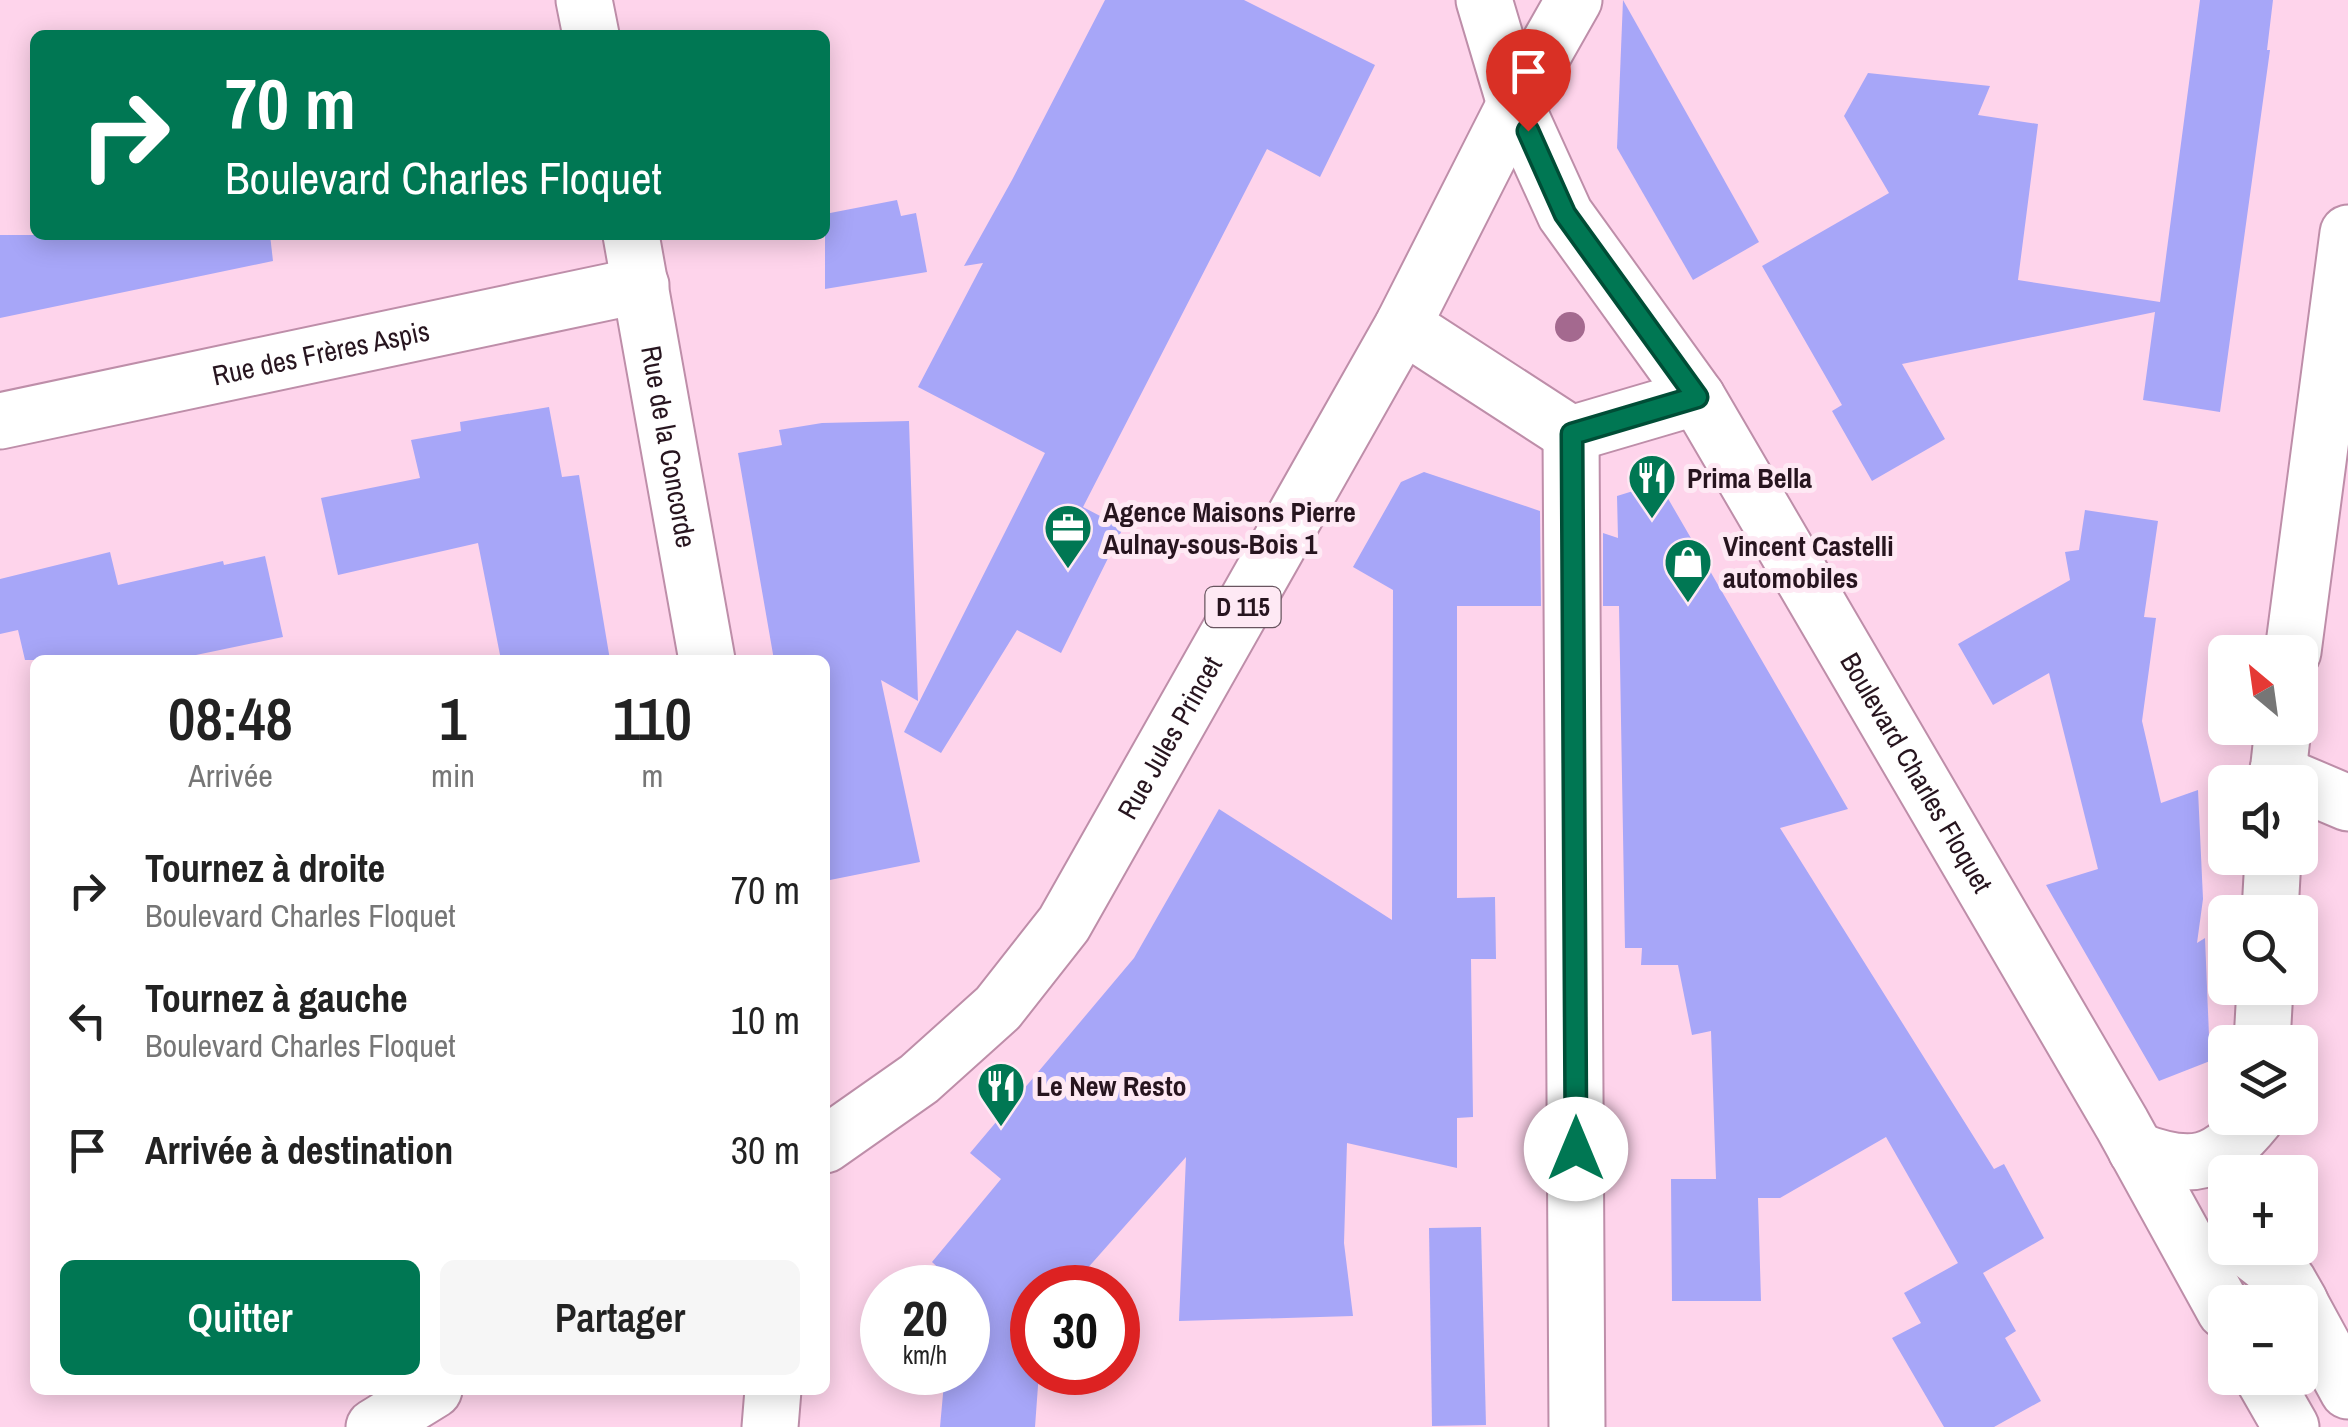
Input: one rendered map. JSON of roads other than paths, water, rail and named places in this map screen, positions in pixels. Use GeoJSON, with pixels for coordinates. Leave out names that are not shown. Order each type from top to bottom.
{"type":"FeatureCollection","features":[{"type":"Feature","properties":{"kind":"street"},"geometry":{"type":"LineString","coordinates":[[584,0],[590,30]]}},
{"type":"Feature","properties":{"kind":"street","name":"Boulevard Charles Floquet"},"geometry":{"type":"LineString","coordinates":[[1484,0],[1515,104],[1565,214],[1697,397],[2211,1285]]}},
{"type":"Feature","properties":{"kind":"street","name":"Rue Jules Princet"},"geometry":{"type":"LineString","coordinates":[[830,1141],[919,1079],[998,1008],[1064,924],[1403,325],[1515,104],[1574,0]]}},
{"type":"Feature","properties":{"kind":"street"},"geometry":{"type":"LineString","coordinates":[[2295,635],[2348,233]]}},
{"type":"Feature","properties":{"kind":"street","name":"Rue des Frères Aspis"},"geometry":{"type":"LineString","coordinates":[[0,421],[636,260]]}},
{"type":"Feature","properties":{"kind":"street","name":"Rue de la Concorde"},"geometry":{"type":"LineString","coordinates":[[636,260],[706,655]]}},
{"type":"Feature","properties":{"kind":"street"},"geometry":{"type":"LineString","coordinates":[[1403,325],[1572,434],[1697,397]]}},
{"type":"Feature","properties":{"kind":"street"},"geometry":{"type":"LineString","coordinates":[[1572,434],[1577,1427]]}},
{"type":"Feature","properties":{"kind":"street"},"geometry":{"type":"LineString","coordinates":[[2279,761],[2348,803]]}},
{"type":"Feature","properties":{"kind":"street"},"geometry":{"type":"LineString","coordinates":[[2136,1150],[2170,1163],[2214,1159],[2243,1135]]}},
{"type":"Feature","properties":{"kind":"street","name":"Boulevard Charles Floquet"},"geometry":{"type":"LineString","coordinates":[[2136,1150],[2208,1216]]}},
{"type":"Feature","properties":{"kind":"street"},"geometry":{"type":"LineString","coordinates":[[2267,1265],[2291,1284],[2348,1390]]}},
{"type":"Feature","properties":{"kind":"street"},"geometry":{"type":"LineString","coordinates":[[374,1427],[426,1395]]}},
{"type":"Feature","properties":{"kind":"street"},"geometry":{"type":"LineString","coordinates":[[770,1427],[773,1395]]}},
{"type":"Feature","properties":{"kind":"street"},"geometry":{"type":"LineString","coordinates":[[2273,1395],[2291,1427]]}},
{"type":"Feature","properties":{"kind":"place","name":"Prima Bella"},"geometry":{"type":"Point","coordinates":[1652,520]}},
{"type":"Feature","properties":{"kind":"place","name":"Agence Maisons Pierre Aulnay-sous-Bois 1"},"geometry":{"type":"Point","coordinates":[1068,570]}},
{"type":"Feature","properties":{"kind":"place","name":"Vincent Castelli automobiles"},"geometry":{"type":"Point","coordinates":[1688,604]}},
{"type":"Feature","properties":{"kind":"place","name":"Le New Resto"},"geometry":{"type":"Point","coordinates":[1001,1128]}}]}
